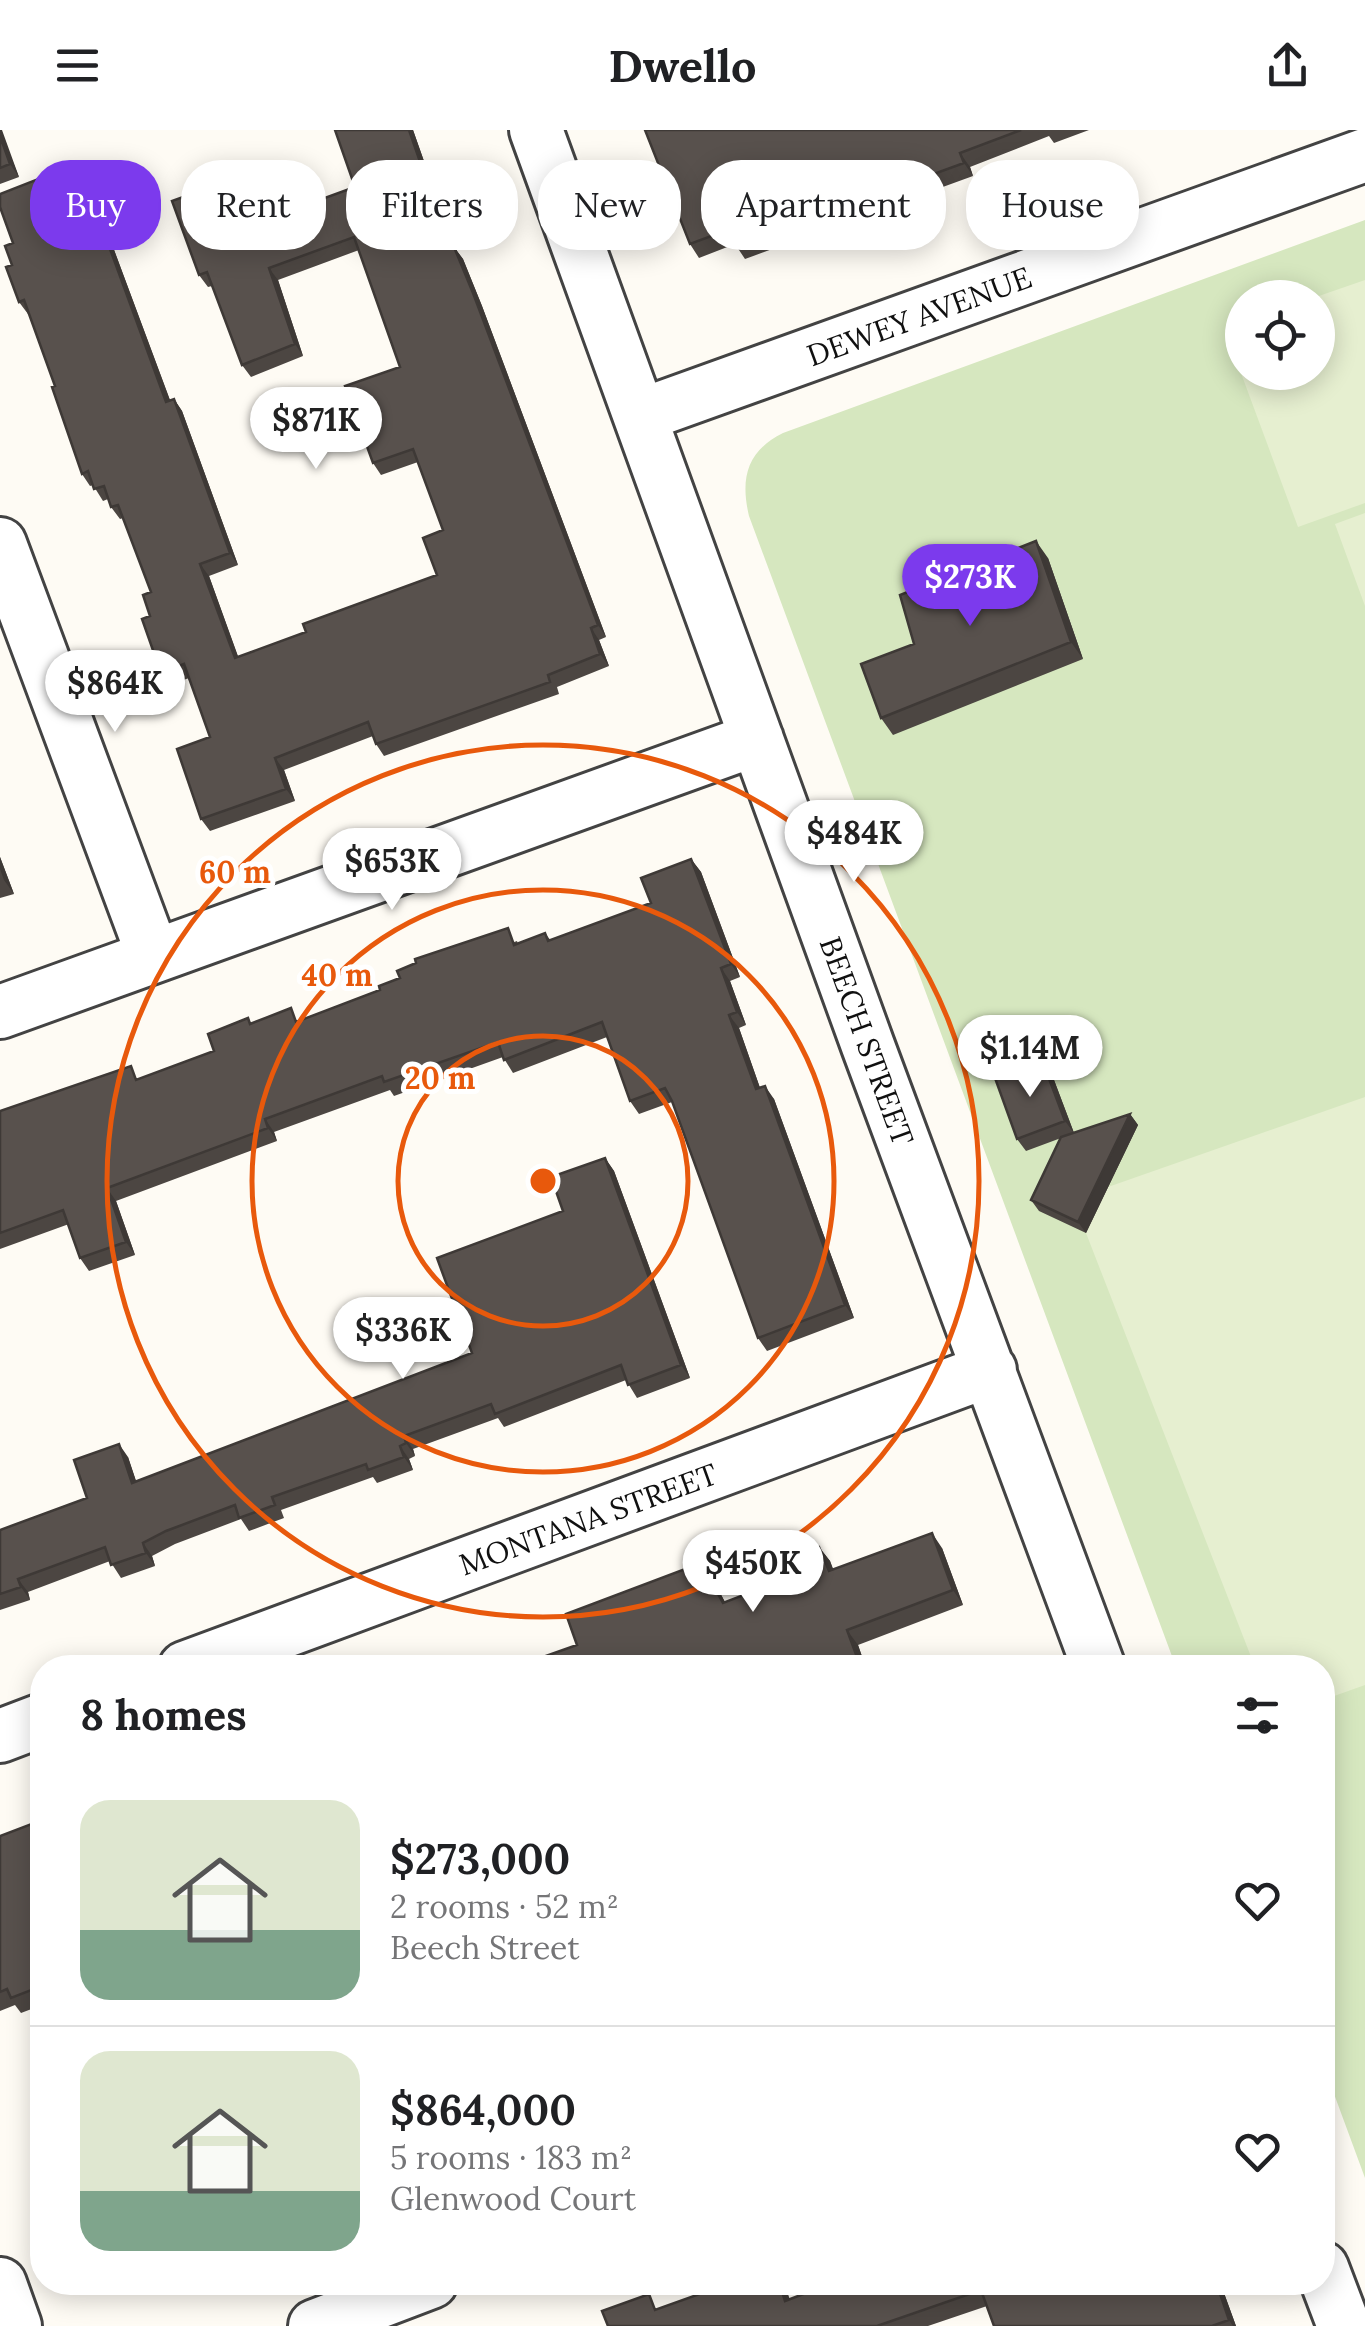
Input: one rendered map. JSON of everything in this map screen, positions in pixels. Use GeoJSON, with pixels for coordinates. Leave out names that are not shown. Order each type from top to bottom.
{"type":"FeatureCollection","features":[{"type":"Feature","properties":{"kind":"street","name":"BEECH STREET"},"geometry":{"type":"LineString","coordinates":[[536,130],[1094,1655]]}},
{"type":"Feature","properties":{"kind":"street","name":"DEWEY AVENUE"},"geometry":{"type":"LineString","coordinates":[[642,415],[1365,155]]}},
{"type":"Feature","properties":{"kind":"street"},"geometry":{"type":"LineString","coordinates":[[0,544],[153,955]]}},
{"type":"Feature","properties":{"kind":"street"},"geometry":{"type":"LineString","coordinates":[[0,1012],[757,739]]}},
{"type":"Feature","properties":{"kind":"street","name":"MONTANA STREET"},"geometry":{"type":"LineString","coordinates":[[220,1655],[990,1370]]}},
{"type":"Feature","properties":{"kind":"street"},"geometry":{"type":"LineString","coordinates":[[0,1736],[30,1725]]}},
{"type":"Feature","properties":{"kind":"street"},"geometry":{"type":"LineString","coordinates":[[0,2284],[15,2326]]}},
{"type":"Feature","properties":{"kind":"street"},"geometry":{"type":"LineString","coordinates":[[314,2326],[396,2295]]}},
{"type":"Feature","properties":{"kind":"street"},"geometry":{"type":"LineString","coordinates":[[1332,2295],[1344,2326]]}},
{"type":"Feature","properties":{"kind":"green space"},"geometry":{"type":"Polygon","coordinates":[[[1365,220],[1365,2178],[1335,2097],[1335,1655],[1172,1655],[749,516],[746,478],[761,448],[783,433],[1365,220]]]}},
{"type":"Feature","properties":{"kind":"green space"},"geometry":{"type":"Polygon","coordinates":[[[1365,280],[1365,503],[1298,527],[1247,390],[1335,390],[1335,290],[1365,280]]]}},
{"type":"Feature","properties":{"kind":"green space"},"geometry":{"type":"Polygon","coordinates":[[[1365,513],[1365,606],[1335,524],[1365,513]]]}},
{"type":"Feature","properties":{"kind":"green space"},"geometry":{"type":"Polygon","coordinates":[[[1365,1097],[1365,1685],[1335,1696],[1335,1655],[1250,1655],[1086,1233],[1108,1187],[1365,1097]]]}},
{"type":"Feature","properties":{"kind":"building"},"geometry":{"type":"Polygon","coordinates":[[[335,130],[409,130],[419,160],[346,160],[335,130]]]}},
{"type":"Feature","properties":{"kind":"building"},"geometry":{"type":"Polygon","coordinates":[[[645,130],[1021,130],[960,153],[964,163],[946,170],[946,160],[701,160],[701,240],[690,244],[681,221],[681,160],[657,160],[645,130]]]}},
{"type":"Feature","properties":{"kind":"building"},"geometry":{"type":"Polygon","coordinates":[[[0,136],[10,164],[0,168],[0,136]]]}},
{"type":"Feature","properties":{"kind":"building"},"geometry":{"type":"Polygon","coordinates":[[[30,182],[30,250],[110,250],[166,402],[174,399],[230,553],[200,564],[235,658],[306,632],[303,624],[437,575],[423,538],[443,530],[413,449],[373,463],[345,386],[400,367],[359,250],[455,250],[598,625],[591,628],[600,654],[548,675],[550,682],[376,744],[368,722],[275,758],[286,789],[201,819],[177,749],[210,737],[184,664],[161,673],[142,619],[150,616],[143,595],[151,592],[118,505],[111,507],[104,486],[94,489],[88,471],[82,474],[24,300],[19,302],[6,267],[12,265],[5,246],[13,243],[0,207],[0,194],[30,182]]]}},
{"type":"Feature","properties":{"kind":"building"},"geometry":{"type":"Polygon","coordinates":[[[346,190],[346,240],[326,247],[326,198],[346,190]]]}},
{"type":"Feature","properties":{"kind":"building"},"geometry":{"type":"Polygon","coordinates":[[[181,198],[181,226],[172,201],[181,198]]]}},
{"type":"Feature","properties":{"kind":"building"},"geometry":{"type":"Polygon","coordinates":[[[190,250],[318,250],[269,268],[295,344],[242,365],[207,272],[199,275],[190,250]]]}},
{"type":"Feature","properties":{"kind":"building"},"geometry":{"type":"Polygon","coordinates":[[[1036,541],[1071,642],[881,718],[861,664],[914,644],[900,595],[1036,541]]]}},
{"type":"Feature","properties":{"kind":"building"},"geometry":{"type":"Polygon","coordinates":[[[691,859],[731,964],[721,968],[737,1012],[729,1015],[756,1089],[765,1086],[845,1305],[758,1338],[672,1101],[665,1088],[630,1101],[602,1022],[504,1060],[498,1042],[384,1082],[382,1076],[265,1119],[268,1128],[107,1188],[126,1242],[80,1258],[63,1210],[0,1233],[0,1111],[131,1066],[136,1080],[214,1051],[208,1034],[248,1018],[250,1024],[291,1008],[296,1022],[380,990],[379,986],[400,978],[397,971],[416,963],[415,959],[508,928],[514,945],[545,933],[548,941],[651,903],[641,878],[691,859]]]}},
{"type":"Feature","properties":{"kind":"building"},"geometry":{"type":"Polygon","coordinates":[[[1042,1060],[1065,1121],[1017,1139],[995,1078],[1042,1060]]]}},
{"type":"Feature","properties":{"kind":"building"},"geometry":{"type":"Polygon","coordinates":[[[1130,1114],[1078,1222],[1031,1200],[1061,1137],[1130,1114]]]}},
{"type":"Feature","properties":{"kind":"building"},"geometry":{"type":"Polygon","coordinates":[[[605,1158],[681,1365],[628,1385],[621,1365],[495,1414],[491,1404],[404,1436],[406,1443],[400,1446],[404,1457],[368,1470],[366,1464],[272,1497],[275,1505],[239,1518],[235,1505],[166,1531],[143,1543],[146,1553],[111,1565],[105,1547],[18,1579],[21,1587],[0,1594],[0,1530],[87,1498],[74,1460],[119,1444],[132,1483],[472,1353],[437,1258],[563,1211],[551,1177],[605,1158]]]}},
{"type":"Feature","properties":{"kind":"building"},"geometry":{"type":"Polygon","coordinates":[[[932,1533],[953,1590],[847,1630],[856,1655],[549,1655],[577,1645],[566,1614],[701,1563],[723,1603],[788,1578],[781,1561],[819,1547],[829,1571],[932,1533]]]}},
{"type":"Feature","properties":{"kind":"building"},"geometry":{"type":"Polygon","coordinates":[[[30,1825],[30,1991],[11,1998],[7,1989],[0,1992],[0,1836],[30,1825]]]}},
{"type":"Feature","properties":{"kind":"building"},"geometry":{"type":"Polygon","coordinates":[[[646,2295],[655,2310],[697,2295],[783,2295],[785,2301],[801,2295],[967,2295],[877,2326],[608,2326],[602,2311],[646,2295]]]}},
{"type":"Feature","properties":{"kind":"building"},"geometry":{"type":"Polygon","coordinates":[[[983,2295],[1220,2295],[1229,2320],[1212,2326],[994,2326],[983,2295]]]}}]}
